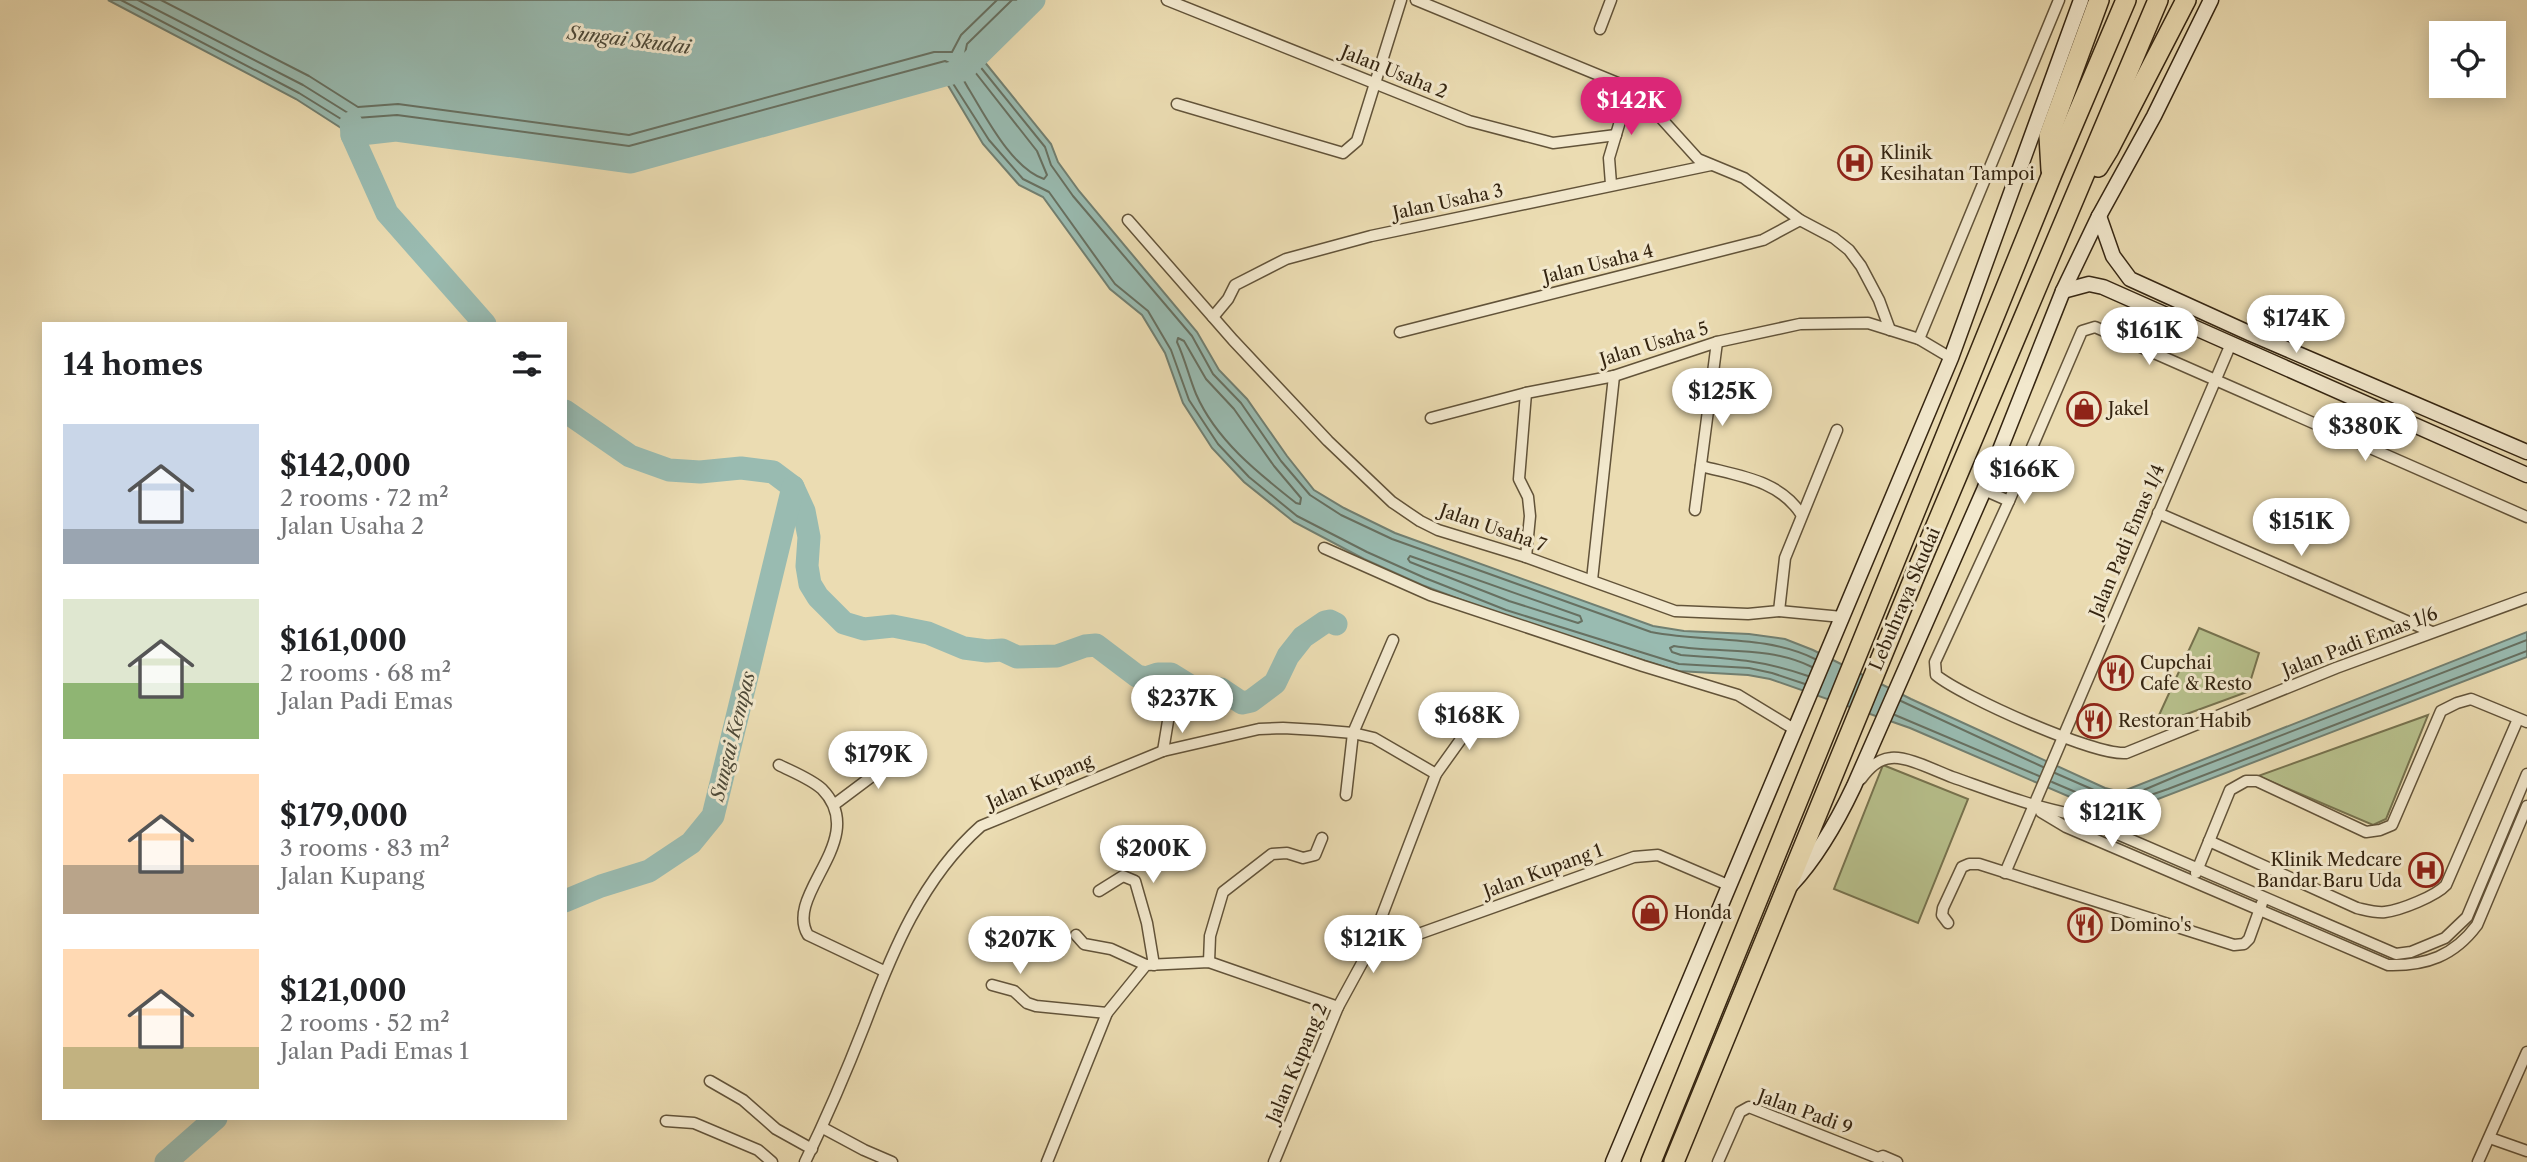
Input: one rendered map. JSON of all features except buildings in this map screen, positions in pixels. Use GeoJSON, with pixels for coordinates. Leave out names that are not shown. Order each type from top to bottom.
{"type":"FeatureCollection","features":[{"type":"Feature","properties":{"kind":"highway"},"geometry":{"type":"LineString","coordinates":[[2052,174],[2049,136],[2099,0]]}},
{"type":"Feature","properties":{"kind":"highway","name":"Lebuhraya Skudai"},"geometry":{"type":"LineString","coordinates":[[1651,1162],[2052,174],[2126,0]]}},
{"type":"Feature","properties":{"kind":"highway","name":"Lebuhraya Skudai"},"geometry":{"type":"LineString","coordinates":[[1674,1162],[1850,732],[2158,0]]}},
{"type":"Feature","properties":{"kind":"highway"},"geometry":{"type":"LineString","coordinates":[[2067,215],[2109,149],[2186,0]]}},
{"type":"Feature","properties":{"kind":"street","name":"Jalan Usaha 2"},"geometry":{"type":"LineString","coordinates":[[1167,0],[1469,121],[1553,143],[1616,135]]}},
{"type":"Feature","properties":{"kind":"street"},"geometry":{"type":"LineString","coordinates":[[1177,104],[1343,153],[1357,141],[1402,0]]}},
{"type":"Feature","properties":{"kind":"street"},"geometry":{"type":"LineString","coordinates":[[1416,0],[1630,88],[1641,96],[1698,159],[1744,178],[1800,220],[1834,238],[1849,250],[1879,300],[1890,330]]}},
{"type":"Feature","properties":{"kind":"street"},"geometry":{"type":"LineString","coordinates":[[1600,29],[1611,0]]}},
{"type":"Feature","properties":{"kind":"street"},"geometry":{"type":"LineString","coordinates":[[1919,339],[2059,0]]}},
{"type":"Feature","properties":{"kind":"street"},"geometry":{"type":"LineString","coordinates":[[1613,1162],[1951,358],[2081,0]]}},
{"type":"Feature","properties":{"kind":"street"},"geometry":{"type":"LineString","coordinates":[[1784,892],[1809,866],[1836,824],[1984,490],[2063,291],[2211,0]]}},
{"type":"Feature","properties":{"kind":"street"},"geometry":{"type":"LineString","coordinates":[[2028,74],[2052,83]]}},
{"type":"Feature","properties":{"kind":"street"},"geometry":{"type":"LineString","coordinates":[[1611,184],[1609,158],[1630,88]]}},
{"type":"Feature","properties":{"kind":"street","name":"Jalan Usaha 3"},"geometry":{"type":"LineString","coordinates":[[1213,317],[1236,285],[1286,260],[1371,236],[1713,164]]}},
{"type":"Feature","properties":{"kind":"street"},"geometry":{"type":"LineString","coordinates":[[2099,216],[2105,240],[2130,279],[2527,452]]}},
{"type":"Feature","properties":{"kind":"street","name":"Jalan Usaha 7"},"geometry":{"type":"LineString","coordinates":[[1128,220],[1328,441],[1392,502],[1438,530],[1526,557],[1675,611],[1748,614],[1779,611],[1841,618]]}},
{"type":"Feature","properties":{"kind":"street","name":"Jalan Usaha 4"},"geometry":{"type":"LineString","coordinates":[[1400,332],[1763,240],[1800,220]]}},
{"type":"Feature","properties":{"kind":"street"},"geometry":{"type":"LineString","coordinates":[[2063,291],[2090,284],[2103,288],[2527,475]]}},
{"type":"Feature","properties":{"kind":"street","name":"Jalan Usaha 5"},"geometry":{"type":"LineString","coordinates":[[1431,418],[1526,393],[1614,376],[1717,342],[1800,324],[1867,323],[1919,339],[1951,358]]}},
{"type":"Feature","properties":{"kind":"street"},"geometry":{"type":"LineString","coordinates":[[1984,490],[2009,501],[2082,331],[2095,327],[2527,517]]}},
{"type":"Feature","properties":{"kind":"street"},"geometry":{"type":"LineString","coordinates":[[1695,510],[1717,342]]}},
{"type":"Feature","properties":{"kind":"street","name":"Jalan Padi Emas 1/4"},"geometry":{"type":"LineString","coordinates":[[2005,873],[2230,346]]}},
{"type":"Feature","properties":{"kind":"street"},"geometry":{"type":"LineString","coordinates":[[1592,580],[1614,376]]}},
{"type":"Feature","properties":{"kind":"street"},"geometry":{"type":"LineString","coordinates":[[1526,393],[1519,479],[1528,497],[1530,516],[1526,557]]}},
{"type":"Feature","properties":{"kind":"street"},"geometry":{"type":"LineString","coordinates":[[1779,611],[1785,558],[1837,429]]}},
{"type":"Feature","properties":{"kind":"street"},"geometry":{"type":"LineString","coordinates":[[1701,466],[1779,491],[1789,497],[1801,514]]}},
{"type":"Feature","properties":{"kind":"street","name":"Jalan Padi Emas 1/6"},"geometry":{"type":"LineString","coordinates":[[2009,501],[1935,662],[1936,674],[1946,683],[1994,707],[2062,736],[2115,754],[2126,753],[2431,632],[2527,597]]}},
{"type":"Feature","properties":{"kind":"street"},"geometry":{"type":"LineString","coordinates":[[2158,513],[2431,632]]}},
{"type":"Feature","properties":{"kind":"street"},"geometry":{"type":"LineString","coordinates":[[1324,548],[1430,595],[1738,695],[1795,728]]}},
{"type":"Feature","properties":{"kind":"street"},"geometry":{"type":"LineString","coordinates":[[1346,795],[1353,733],[1393,640]]}},
{"type":"Feature","properties":{"kind":"street"},"geometry":{"type":"LineString","coordinates":[[2193,883],[2208,841],[2230,790],[2246,781],[2257,781],[2366,832],[2379,831],[2392,825],[2441,711],[2471,699],[2522,720],[2446,885],[2439,893],[2392,910],[2372,911],[2357,908],[2208,841]]}},
{"type":"Feature","properties":{"kind":"street","name":"Jalan Kupang 2"},"geometry":{"type":"LineString","coordinates":[[1274,1162],[1338,1007],[1368,952],[1436,775],[1479,714]]}},
{"type":"Feature","properties":{"kind":"street"},"geometry":{"type":"LineString","coordinates":[[1163,751],[1169,715]]}},
{"type":"Feature","properties":{"kind":"street","name":"Jalan Kupang"},"geometry":{"type":"LineString","coordinates":[[806,1162],[823,1128],[884,971],[939,871],[962,843],[981,826],[1163,751],[1259,729],[1283,727],[1353,733],[1374,738],[1436,775]]}},
{"type":"Feature","properties":{"kind":"street"},"geometry":{"type":"LineString","coordinates":[[835,804],[903,753]]}},
{"type":"Feature","properties":{"kind":"street"},"geometry":{"type":"LineString","coordinates":[[1854,786],[1869,768],[1880,760],[1892,757],[1914,763],[2071,814],[2396,954],[2411,952],[2445,938],[2467,917],[2527,774]]}},
{"type":"Feature","properties":{"kind":"street"},"geometry":{"type":"LineString","coordinates":[[779,765],[820,787],[835,804],[838,826],[832,852],[817,876],[803,916],[803,926],[808,935],[884,971]]}},
{"type":"Feature","properties":{"kind":"street"},"geometry":{"type":"LineString","coordinates":[[2035,801],[2066,827],[2193,883],[2388,965],[2412,966],[2435,959],[2466,940],[2477,925],[2527,806]]}},
{"type":"Feature","properties":{"kind":"street"},"geometry":{"type":"LineString","coordinates":[[1209,962],[1210,936],[1223,892],[1272,854],[1287,853],[1303,858],[1315,856],[1322,838]]}},
{"type":"Feature","properties":{"kind":"street","name":"Jalan Kupang 1"},"geometry":{"type":"LineString","coordinates":[[1368,952],[1648,854],[1658,855],[1728,885]]}},
{"type":"Feature","properties":{"kind":"street"},"geometry":{"type":"LineString","coordinates":[[1948,923],[1942,915],[1943,908],[1962,867],[1979,864],[2234,945],[2244,944],[2249,939],[2264,897]]}},
{"type":"Feature","properties":{"kind":"street"},"geometry":{"type":"LineString","coordinates":[[1047,1162],[1107,1013],[1150,965],[1144,912],[1135,881],[1123,876],[1099,891]]}},
{"type":"Feature","properties":{"kind":"street"},"geometry":{"type":"LineString","coordinates":[[1076,934],[1084,944],[1111,949],[1150,965],[1209,962],[1338,1007]]}},
{"type":"Feature","properties":{"kind":"street"},"geometry":{"type":"LineString","coordinates":[[992,985],[1014,991],[1027,1003],[1036,1006],[1107,1013]]}},
{"type":"Feature","properties":{"kind":"street"},"geometry":{"type":"LineString","coordinates":[[2478,1162],[2527,1052]]}},
{"type":"Feature","properties":{"kind":"street"},"geometry":{"type":"LineString","coordinates":[[710,1081],[743,1100],[776,1129],[812,1149]]}},
{"type":"Feature","properties":{"kind":"street","name":"Jalan Padi 9"},"geometry":{"type":"LineString","coordinates":[[1718,1162],[1740,1112],[1745,1107],[1753,1107],[1877,1160],[1883,1156],[1897,1162]]}},
{"type":"Feature","properties":{"kind":"street"},"geometry":{"type":"LineString","coordinates":[[666,1121],[694,1123],[758,1150],[772,1162]]}},
{"type":"Feature","properties":{"kind":"street"},"geometry":{"type":"LineString","coordinates":[[823,1128],[892,1162]]}},
{"type":"Feature","properties":{"kind":"street"},"geometry":{"type":"LineString","coordinates":[[2490,1138],[2527,1151]]}},
{"type":"Feature","properties":{"kind":"street"},"geometry":{"type":"LineString","coordinates":[[1852,1162],[1857,1150]]}},
{"type":"Feature","properties":{"kind":"green space"},"geometry":{"type":"Polygon","coordinates":[[[2199,628],[2259,653],[2247,692],[2154,726],[2199,628]]]}},
{"type":"Feature","properties":{"kind":"green space"},"geometry":{"type":"Polygon","coordinates":[[[2428,715],[2386,819],[2373,825],[2258,776],[2428,715]]]}},
{"type":"Feature","properties":{"kind":"green space"},"geometry":{"type":"Polygon","coordinates":[[[1883,765],[1968,799],[1918,923],[1834,889],[1883,765]]]}},
{"type":"Feature","properties":{"kind":"water","name":"Sungai Skudai"},"geometry":{"type":"Polygon","coordinates":[[[108,0],[1034,0],[979,55],[1051,144],[1058,162],[1079,191],[1197,332],[1219,370],[1247,399],[1314,490],[1395,533],[1653,626],[1785,639],[2105,788],[2121,792],[2527,632],[2527,657],[2114,816],[1910,728],[1770,679],[1678,671],[1504,616],[1422,585],[1364,559],[1294,522],[1244,482],[1212,448],[1183,403],[1165,353],[1142,315],[1110,289],[1043,197],[1019,185],[983,144],[943,77],[631,162],[396,130],[352,135],[296,99],[108,0]]]}},
{"type":"Feature","properties":{"kind":"waterway"},"geometry":{"type":"LineString","coordinates":[[352,135],[396,130],[631,162],[963,70],[1034,0]]}},
{"type":"Feature","properties":{"kind":"waterway"},"geometry":{"type":"LineString","coordinates":[[351,123],[352,135],[387,213],[483,322]]}},
{"type":"Feature","properties":{"kind":"waterway"},"geometry":{"type":"LineString","coordinates":[[567,412],[630,456],[669,470],[700,472],[741,468],[773,472],[793,487],[804,511],[809,537],[807,566],[810,584],[818,597],[844,623],[864,629],[893,626],[928,633],[964,648],[1002,650],[1017,657],[1057,656],[1096,645],[1137,676],[1146,678],[1171,674],[1192,687],[1221,689],[1242,703],[1251,701],[1275,683],[1288,656],[1303,637],[1325,622],[1336,624]]}},
{"type":"Feature","properties":{"kind":"waterway","name":"Sungai Kempas"},"geometry":{"type":"LineString","coordinates":[[567,900],[649,871],[691,843],[713,816],[793,487]]}},
{"type":"Feature","properties":{"kind":"waterway","name":"Sungai Kempas"},"geometry":{"type":"LineString","coordinates":[[166,1162],[214,1120]]}},
{"type":"Feature","properties":{"kind":"place","name":"Klinik Kesihatan Tampoi"},"geometry":{"type":"Point","coordinates":[1855,163]}},
{"type":"Feature","properties":{"kind":"place","name":"Jakel"},"geometry":{"type":"Point","coordinates":[2084,409]}},
{"type":"Feature","properties":{"kind":"place","name":"Cupchai Cafe & Resto"},"geometry":{"type":"Point","coordinates":[2116,673]}},
{"type":"Feature","properties":{"kind":"place","name":"Restoran Habib"},"geometry":{"type":"Point","coordinates":[2094,721]}},
{"type":"Feature","properties":{"kind":"place","name":"Klinik Medcare Bandar Baru Uda"},"geometry":{"type":"Point","coordinates":[2426,870]}},
{"type":"Feature","properties":{"kind":"place","name":"Honda"},"geometry":{"type":"Point","coordinates":[1650,913]}},
{"type":"Feature","properties":{"kind":"place","name":"Domino's"},"geometry":{"type":"Point","coordinates":[2085,925]}}]}
